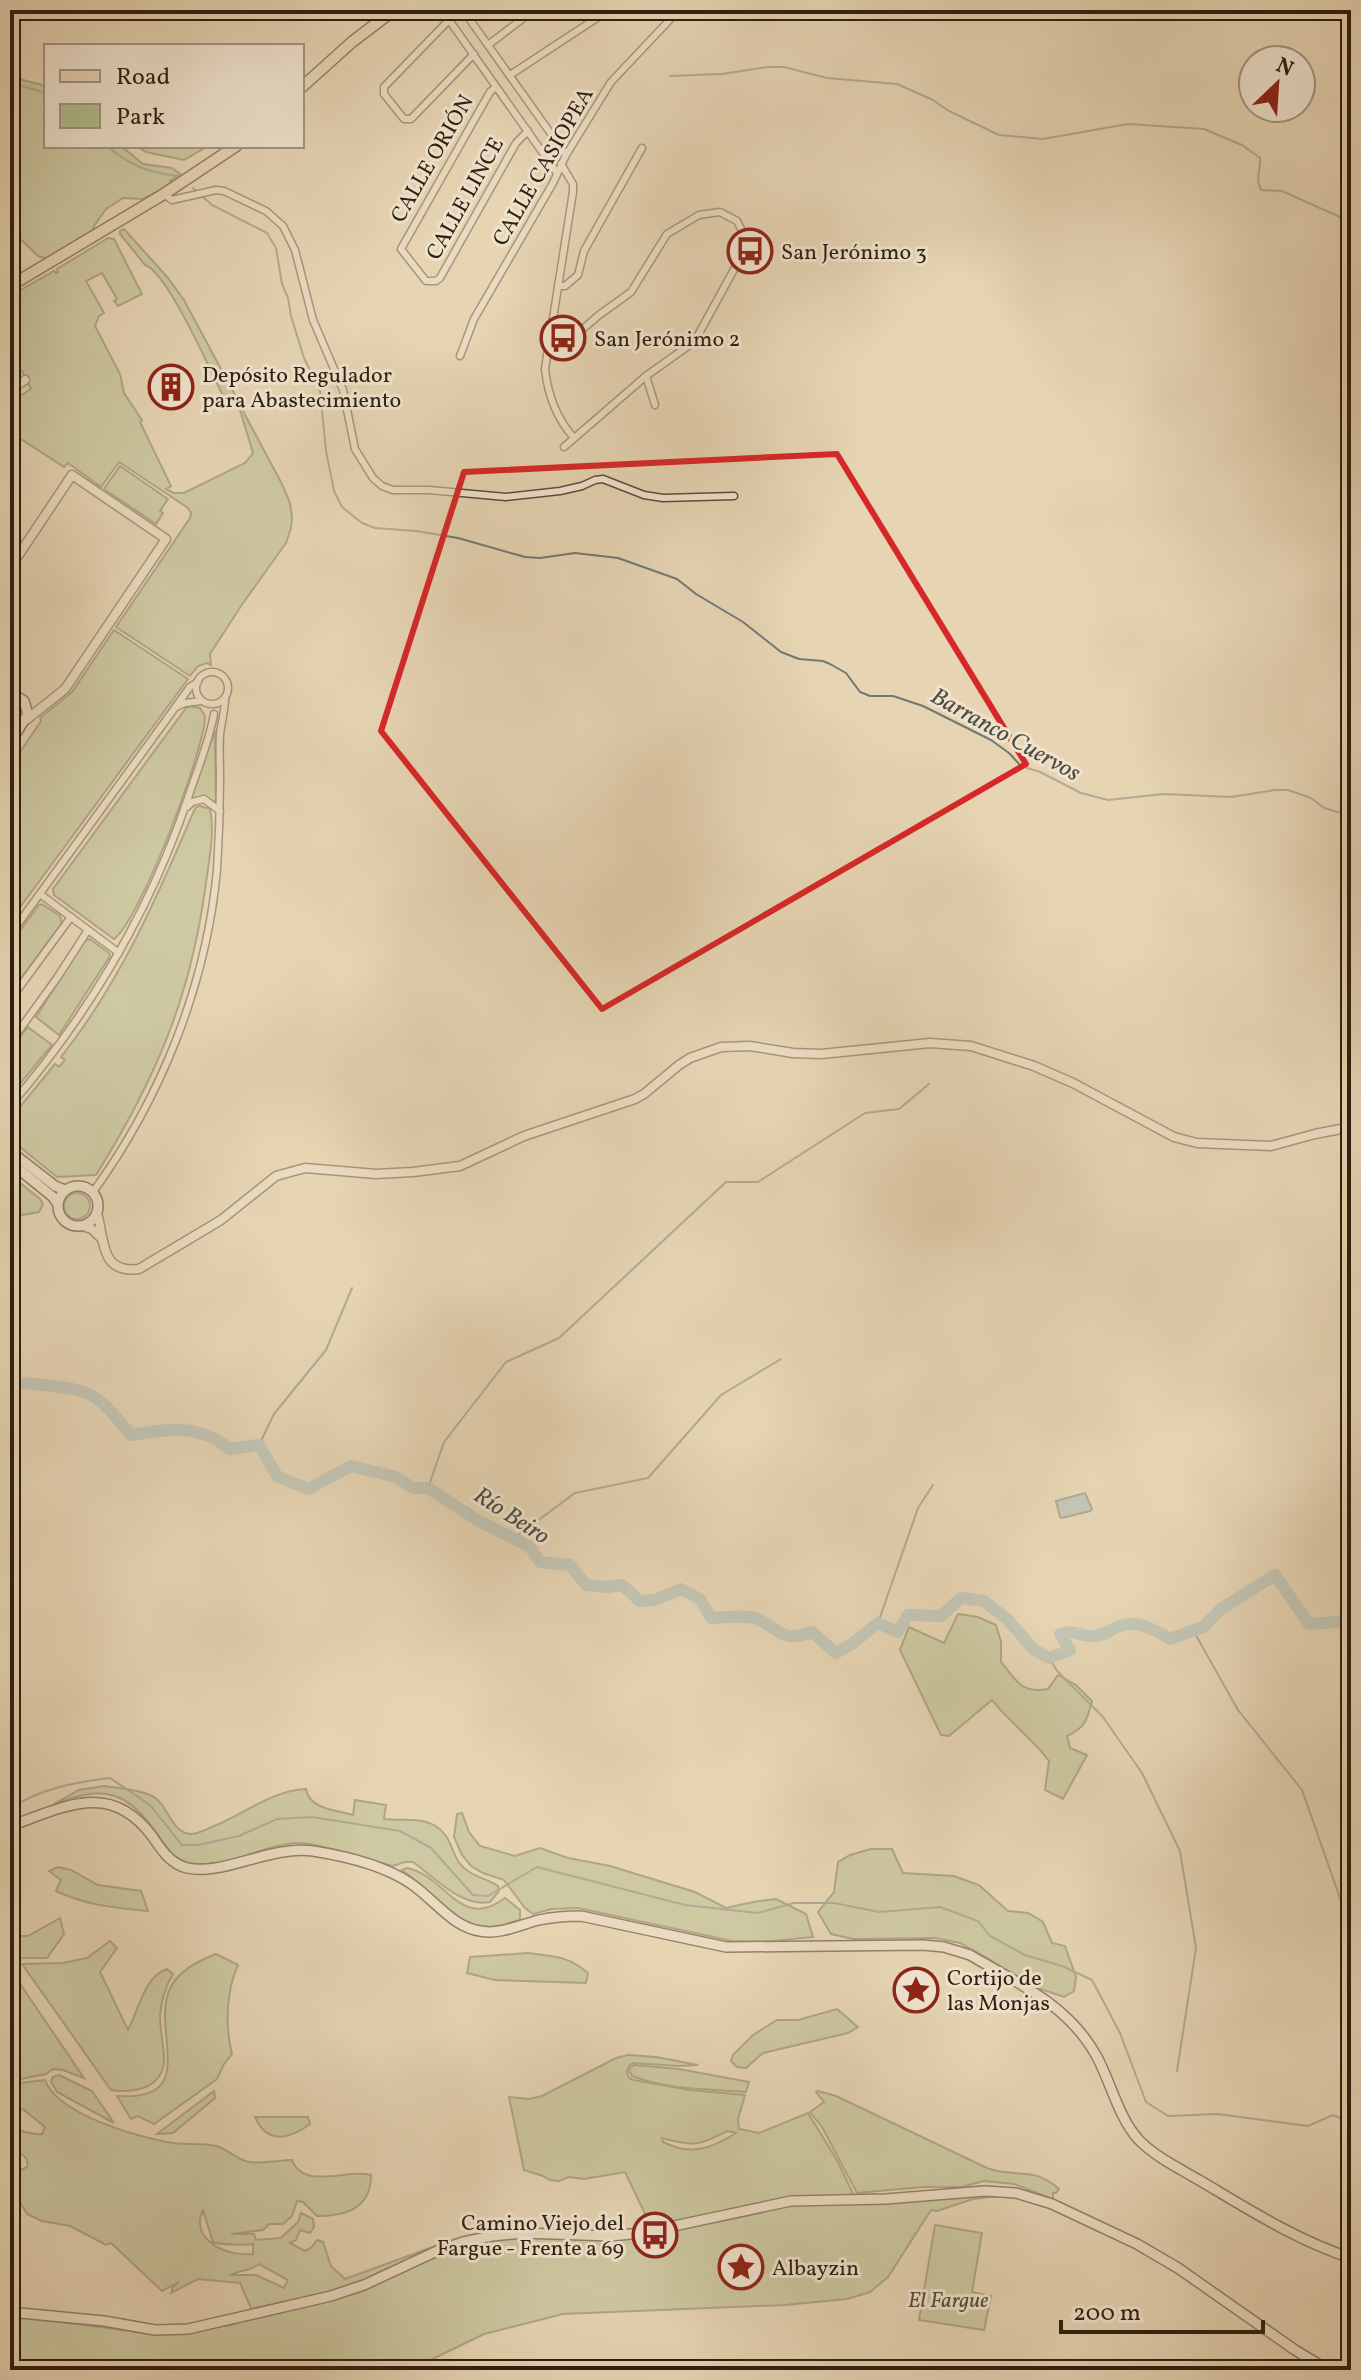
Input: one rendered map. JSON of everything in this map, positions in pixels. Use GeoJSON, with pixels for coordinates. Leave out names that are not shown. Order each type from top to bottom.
{"type":"FeatureCollection","features":[{"type":"Feature","properties":{"kind":"main road"},"geometry":{"type":"LineString","coordinates":[[304,85],[383,14],[394,10]]}},
{"type":"Feature","properties":{"kind":"main road"},"geometry":{"type":"LineString","coordinates":[[10,286],[164,194],[233,148]]}},
{"type":"Feature","properties":{"kind":"main road"},"geometry":{"type":"LineString","coordinates":[[10,692],[24,701],[28,714],[10,743]]}},
{"type":"Feature","properties":{"kind":"main road"},"geometry":{"type":"LineString","coordinates":[[10,1151],[55,1186],[65,1190],[80,1186],[93,1192],[98,1201],[97,1213],[92,1221],[82,1226],[63,1220],[53,1197],[10,1162]]}},
{"type":"Feature","properties":{"kind":"main road"},"geometry":{"type":"LineString","coordinates":[[57,1203],[65,1190]]}},
{"type":"Feature","properties":{"kind":"main road"},"geometry":{"type":"LineString","coordinates":[[10,1826],[73,1804],[113,1804],[135,1817],[166,1854],[183,1867],[215,1867],[285,1851],[314,1852],[394,1874],[452,1918],[467,1928],[479,1931],[504,1930],[560,1916],[581,1916],[726,1947],[923,1945],[958,1951],[1045,1999],[1072,2021],[1098,2059],[1125,2120],[1147,2147],[1278,2227],[1351,2258]]}},
{"type":"Feature","properties":{"kind":"main road"},"geometry":{"type":"LineString","coordinates":[[10,2312],[91,2319],[155,2330],[188,2329],[331,2296],[364,2285],[437,2251],[492,2236],[523,2233],[611,2236],[641,2233],[791,2201],[886,2199],[985,2191],[1016,2193],[1052,2204],[1137,2244],[1178,2268],[1328,2370]]}},
{"type":"Feature","properties":{"kind":"street"},"geometry":{"type":"LineString","coordinates":[[442,10],[557,173]]}},
{"type":"Feature","properties":{"kind":"street"},"geometry":{"type":"LineString","coordinates":[[463,10],[566,155]]}},
{"type":"Feature","properties":{"kind":"street"},"geometry":{"type":"LineString","coordinates":[[488,45],[534,10]]}},
{"type":"Feature","properties":{"kind":"street"},"geometry":{"type":"LineString","coordinates":[[496,86],[499,76],[510,76],[609,10]]}},
{"type":"Feature","properties":{"kind":"street","name":"CALLE CASIOPEA"},"geometry":{"type":"LineString","coordinates":[[460,356],[474,319],[566,155],[611,82],[679,10]]}},
{"type":"Feature","properties":{"kind":"street"},"geometry":{"type":"LineString","coordinates":[[449,20],[382,91],[407,121],[474,54]]}},
{"type":"Feature","properties":{"kind":"street"},"geometry":{"type":"LineString","coordinates":[[496,86],[507,86],[510,76]]}},
{"type":"Feature","properties":{"kind":"street","name":"CALLE ORIÓN"},"geometry":{"type":"LineString","coordinates":[[431,282],[426,281],[401,249],[496,86]]}},
{"type":"Feature","properties":{"kind":"street","name":"CALLE LINCE"},"geometry":{"type":"LineString","coordinates":[[431,282],[440,278],[516,143],[528,131]]}},
{"type":"Feature","properties":{"kind":"street"},"geometry":{"type":"LineString","coordinates":[[558,286],[565,286],[578,275],[584,251],[642,148]]}},
{"type":"Feature","properties":{"kind":"street"},"geometry":{"type":"LineString","coordinates":[[561,164],[573,184],[545,369],[554,409],[574,438]]}},
{"type":"Feature","properties":{"kind":"street"},"geometry":{"type":"LineString","coordinates":[[164,194],[172,200],[224,191],[266,211],[283,226],[290,236],[313,320],[343,390],[355,449],[373,478],[382,486],[393,490],[506,497],[560,491],[603,479],[644,495],[663,498],[734,496]]}},
{"type":"Feature","properties":{"kind":"street"},"geometry":{"type":"LineString","coordinates":[[547,355],[555,353],[631,292],[672,230],[706,212],[720,212],[737,221],[746,239],[743,253],[697,337],[646,376],[564,447]]}},
{"type":"Feature","properties":{"kind":"street"},"geometry":{"type":"LineString","coordinates":[[646,376],[655,405]]}},
{"type":"Feature","properties":{"kind":"street"},"geometry":{"type":"LineString","coordinates":[[10,390],[25,380]]}},
{"type":"Feature","properties":{"kind":"street"},"geometry":{"type":"LineString","coordinates":[[10,568],[72,475],[166,539],[65,689],[26,720]]}},
{"type":"Feature","properties":{"kind":"street"},"geometry":{"type":"LineString","coordinates":[[10,935],[190,687],[207,673],[222,675],[228,688],[220,735],[220,811],[212,906],[191,998],[148,1102],[127,1141],[93,1192]]}},
{"type":"Feature","properties":{"kind":"street"},"geometry":{"type":"LineString","coordinates":[[198,682],[197,691],[202,701]]}},
{"type":"Feature","properties":{"kind":"street"},"geometry":{"type":"LineString","coordinates":[[176,707],[202,701],[212,704],[225,699]]}},
{"type":"Feature","properties":{"kind":"street"},"geometry":{"type":"LineString","coordinates":[[24,701],[48,700]]}},
{"type":"Feature","properties":{"kind":"street"},"geometry":{"type":"LineString","coordinates":[[212,704],[220,735]]}},
{"type":"Feature","properties":{"kind":"street"},"geometry":{"type":"LineString","coordinates":[[10,1106],[60,1043],[119,953],[159,875],[187,807],[210,737],[214,714]]}},
{"type":"Feature","properties":{"kind":"street"},"geometry":{"type":"LineString","coordinates":[[187,807],[204,799],[220,811]]}},
{"type":"Feature","properties":{"kind":"street"},"geometry":{"type":"LineString","coordinates":[[40,894],[119,953]]}},
{"type":"Feature","properties":{"kind":"street"},"geometry":{"type":"LineString","coordinates":[[10,1000],[71,917]]}},
{"type":"Feature","properties":{"kind":"street"},"geometry":{"type":"LineString","coordinates":[[10,1043],[88,930]]}},
{"type":"Feature","properties":{"kind":"street"},"geometry":{"type":"LineString","coordinates":[[97,1213],[105,1251],[115,1266],[126,1270],[139,1269],[221,1220],[276,1176],[305,1168],[388,1174],[460,1166],[524,1136],[635,1099],[679,1065],[700,1053],[721,1047],[750,1046],[821,1054],[930,1043],[971,1046],[1034,1066],[1073,1083],[1174,1137],[1197,1143],[1271,1146],[1351,1127]]}},
{"type":"Feature","properties":{"kind":"street"},"geometry":{"type":"LineString","coordinates":[[82,1226],[92,1229],[101,1238]]}},
{"type":"Feature","properties":{"kind":"highlighted area"},"geometry":{"type":"Polygon","coordinates":[[[837,454],[1026,764],[602,1009],[381,731],[464,472],[837,454]]]}},
{"type":"Feature","properties":{"kind":"green space"},"geometry":{"type":"Polygon","coordinates":[[[10,73],[44,85],[44,148],[123,148],[143,164],[172,168],[180,174],[170,181],[172,184],[143,199],[123,198],[106,209],[92,232],[47,259],[38,256],[10,229],[10,73]]]}},
{"type":"Feature","properties":{"kind":"green space"},"geometry":{"type":"Polygon","coordinates":[[[139,148],[205,148],[184,160],[139,148]]]}},
{"type":"Feature","properties":{"kind":"green space"},"geometry":{"type":"Polygon","coordinates":[[[124,229],[184,300],[235,395],[225,400],[177,303],[154,271],[145,265],[120,234],[124,229]]]}},
{"type":"Feature","properties":{"kind":"green space"},"geometry":{"type":"Polygon","coordinates":[[[108,238],[114,239],[142,294],[118,306],[102,273],[86,281],[104,313],[99,316],[95,326],[120,374],[124,393],[142,420],[140,422],[171,486],[166,489],[184,493],[245,463],[253,453],[237,400],[290,503],[291,528],[286,543],[210,654],[211,665],[198,666],[190,676],[116,627],[190,518],[188,508],[119,462],[101,487],[68,463],[64,467],[10,432],[10,402],[31,389],[22,371],[10,378],[10,296],[54,271],[58,272],[57,269],[108,238]]]}},
{"type":"Feature","properties":{"kind":"green space"},"geometry":{"type":"Polygon","coordinates":[[[120,466],[168,499],[156,524],[104,489],[120,466]]]}},
{"type":"Feature","properties":{"kind":"green space"},"geometry":{"type":"Polygon","coordinates":[[[114,630],[188,679],[10,921],[10,767],[41,721],[40,718],[72,692],[114,630]]]}},
{"type":"Feature","properties":{"kind":"green space"},"geometry":{"type":"Polygon","coordinates":[[[190,706],[200,708],[205,716],[183,797],[139,902],[114,939],[54,895],[53,889],[190,706]]]}},
{"type":"Feature","properties":{"kind":"green space"},"geometry":{"type":"Polygon","coordinates":[[[215,731],[216,803],[202,796],[189,801],[215,731]]]}},
{"type":"Feature","properties":{"kind":"green space"},"geometry":{"type":"Polygon","coordinates":[[[200,806],[210,809],[212,836],[209,865],[191,963],[168,1035],[136,1105],[96,1175],[57,1177],[10,1139],[10,1119],[55,1064],[59,1067],[65,1060],[61,1057],[101,1000],[135,940],[193,813],[200,806]]]}},
{"type":"Feature","properties":{"kind":"green space"},"geometry":{"type":"Polygon","coordinates":[[[42,904],[60,916],[62,923],[10,993],[10,944],[42,904]]]}},
{"type":"Feature","properties":{"kind":"green space"},"geometry":{"type":"Polygon","coordinates":[[[90,939],[110,956],[59,1035],[36,1017],[83,943],[90,939]]]}},
{"type":"Feature","properties":{"kind":"green space"},"geometry":{"type":"Polygon","coordinates":[[[28,1027],[52,1045],[10,1096],[10,1049],[28,1027]]]}},
{"type":"Feature","properties":{"kind":"green space"},"geometry":{"type":"Polygon","coordinates":[[[10,1175],[40,1199],[43,1204],[39,1212],[10,1217],[10,1175]]]}},
{"type":"Feature","properties":{"kind":"green space"},"geometry":{"type":"Polygon","coordinates":[[[77,1193],[86,1197],[90,1206],[86,1215],[77,1219],[68,1215],[64,1206],[68,1197],[77,1193]]]}},
{"type":"Feature","properties":{"kind":"green space"},"geometry":{"type":"Polygon","coordinates":[[[958,1614],[978,1617],[996,1625],[1001,1642],[1001,1662],[1025,1688],[1048,1689],[1058,1675],[1076,1685],[1092,1701],[1085,1722],[1067,1736],[1070,1748],[1087,1755],[1063,1799],[1045,1790],[1049,1761],[992,1700],[949,1736],[941,1735],[900,1650],[909,1627],[944,1643],[958,1614]]]}},
{"type":"Feature","properties":{"kind":"green space"},"geometry":{"type":"Polygon","coordinates":[[[103,1786],[152,1796],[178,1829],[191,1834],[226,1821],[270,1798],[306,1789],[308,1796],[318,1805],[353,1815],[355,1800],[386,1805],[384,1819],[418,1820],[440,1829],[460,1864],[498,1886],[499,1891],[490,1902],[480,1903],[449,1890],[413,1862],[393,1866],[298,1843],[215,1863],[189,1863],[171,1852],[147,1820],[125,1800],[87,1794],[54,1804],[79,1790],[103,1786]]]}},
{"type":"Feature","properties":{"kind":"green space"},"geometry":{"type":"Polygon","coordinates":[[[462,1813],[469,1832],[480,1846],[515,1856],[540,1848],[695,1892],[726,1908],[776,1899],[806,1914],[813,1937],[763,1942],[732,1941],[578,1908],[552,1909],[533,1914],[504,1880],[471,1866],[462,1855],[454,1837],[457,1814],[462,1813]]]}},
{"type":"Feature","properties":{"kind":"green space"},"geometry":{"type":"Polygon","coordinates":[[[871,1849],[892,1849],[903,1873],[954,1876],[979,1885],[1008,1911],[1028,1913],[1043,1922],[1052,1943],[1065,1946],[1076,1977],[1074,1991],[1064,1997],[1032,1986],[960,1943],[935,1938],[853,1939],[831,1934],[818,1912],[834,1892],[838,1862],[871,1849]]]}},
{"type":"Feature","properties":{"kind":"green space"},"geometry":{"type":"Polygon","coordinates":[[[58,1867],[71,1870],[98,1885],[141,1891],[148,1911],[89,1903],[56,1891],[61,1880],[49,1871],[58,1867]]]}},
{"type":"Feature","properties":{"kind":"green space"},"geometry":{"type":"Polygon","coordinates":[[[407,1868],[432,1880],[454,1898],[476,1909],[490,1907],[505,1898],[520,1910],[520,1920],[490,1927],[465,1921],[402,1870],[407,1868]]]}},
{"type":"Feature","properties":{"kind":"green space"},"geometry":{"type":"Polygon","coordinates":[[[60,1918],[64,1934],[47,1958],[10,1958],[10,1936],[28,1936],[60,1918]]]}},
{"type":"Feature","properties":{"kind":"green space"},"geometry":{"type":"Polygon","coordinates":[[[110,1941],[117,1948],[100,1972],[128,2030],[153,1979],[167,1969],[173,1974],[161,2010],[162,2070],[153,2083],[128,2091],[111,2090],[22,1964],[63,1963],[87,1958],[110,1941]]]}},
{"type":"Feature","properties":{"kind":"green space"},"geometry":{"type":"Polygon","coordinates":[[[528,1953],[573,1963],[588,1973],[586,1983],[495,1980],[467,1973],[470,1957],[528,1953]]]}},
{"type":"Feature","properties":{"kind":"green space"},"geometry":{"type":"Polygon","coordinates":[[[216,1954],[238,1965],[228,2009],[232,2054],[217,2079],[154,2124],[138,2116],[131,2119],[117,2096],[142,2095],[158,2088],[165,2076],[168,2062],[165,2008],[169,1991],[177,1978],[189,1968],[216,1954]]]}},
{"type":"Feature","properties":{"kind":"green space"},"geometry":{"type":"Polygon","coordinates":[[[10,1969],[84,2078],[53,2069],[46,2074],[10,2081],[10,1969]]]}},
{"type":"Feature","properties":{"kind":"green space"},"geometry":{"type":"Polygon","coordinates":[[[837,2009],[858,2027],[848,2033],[763,2053],[746,2068],[737,2067],[731,2061],[753,2035],[777,2020],[798,2020],[837,2009]]]}},
{"type":"Feature","properties":{"kind":"green space"},"geometry":{"type":"Polygon","coordinates":[[[628,2055],[656,2057],[698,2065],[633,2063],[627,2071],[629,2078],[634,2080],[689,2090],[745,2095],[738,2119],[739,2129],[759,2133],[808,2113],[838,2162],[854,2196],[788,2197],[652,2228],[653,2222],[647,2218],[625,2172],[584,2179],[569,2177],[559,2181],[524,2170],[509,2097],[529,2099],[542,2096],[616,2058],[628,2055]],[[728,2131],[695,2144],[662,2138],[663,2142],[691,2150],[709,2147],[736,2133],[728,2131]]]}},
{"type":"Feature","properties":{"kind":"green space"},"geometry":{"type":"Polygon","coordinates":[[[634,2065],[679,2069],[749,2082],[746,2092],[674,2086],[632,2076],[629,2069],[634,2065]]]}},
{"type":"Feature","properties":{"kind":"green space"},"geometry":{"type":"Polygon","coordinates":[[[59,2075],[92,2091],[114,2123],[57,2092],[51,2082],[53,2077],[59,2075]]]}},
{"type":"Feature","properties":{"kind":"green space"},"geometry":{"type":"Polygon","coordinates":[[[45,2080],[53,2092],[82,2114],[140,2136],[173,2143],[216,2146],[249,2162],[292,2160],[298,2169],[316,2177],[371,2175],[367,2195],[347,2212],[317,2216],[303,2202],[297,2201],[292,2216],[283,2224],[269,2224],[263,2230],[231,2234],[254,2234],[256,2240],[281,2238],[298,2222],[301,2213],[313,2219],[314,2227],[310,2233],[300,2230],[296,2240],[290,2243],[305,2251],[317,2240],[323,2242],[331,2266],[345,2279],[449,2241],[367,2281],[256,2309],[251,2308],[240,2283],[198,2279],[171,2293],[179,2282],[162,2291],[111,2243],[106,2245],[70,2226],[42,2221],[27,2214],[10,2184],[10,2167],[21,2170],[28,2163],[23,2155],[10,2149],[10,2130],[42,2134],[45,2127],[24,2110],[10,2105],[10,2084],[45,2080]],[[203,2210],[200,2221],[206,2238],[232,2253],[253,2254],[253,2244],[213,2242],[203,2210]],[[259,2264],[231,2275],[256,2275],[284,2288],[288,2280],[259,2264]]]}},
{"type":"Feature","properties":{"kind":"green space"},"geometry":{"type":"Polygon","coordinates":[[[214,2091],[215,2098],[173,2133],[157,2134],[214,2091]]]}},
{"type":"Feature","properties":{"kind":"green space"},"geometry":{"type":"Polygon","coordinates":[[[818,2091],[836,2096],[987,2168],[1041,2177],[1059,2189],[1053,2193],[1053,2199],[1014,2184],[984,2181],[961,2187],[857,2193],[822,2127],[810,2112],[824,2102],[818,2091]]]}},
{"type":"Feature","properties":{"kind":"green space"},"geometry":{"type":"Polygon","coordinates":[[[255,2117],[308,2117],[310,2124],[280,2137],[266,2132],[255,2117]]]}},
{"type":"Feature","properties":{"kind":"green space"},"geometry":{"type":"Polygon","coordinates":[[[993,2193],[1000,2196],[973,2199],[937,2211],[931,2210],[888,2277],[870,2292],[847,2299],[785,2305],[563,2314],[484,2334],[410,2370],[10,2370],[10,2319],[30,2318],[153,2334],[231,2325],[315,2303],[458,2246],[515,2237],[612,2240],[792,2205],[993,2193]]]}},
{"type":"Feature","properties":{"kind":"green space","name":"El Fargue"},"geometry":{"type":"Polygon","coordinates":[[[935,2225],[982,2233],[972,2292],[991,2296],[984,2330],[919,2320],[935,2225]]]}},
{"type":"Feature","properties":{"kind":"water"},"geometry":{"type":"Polygon","coordinates":[[[1085,1493],[1092,1509],[1090,1511],[1060,1517],[1056,1501],[1085,1493]]]}},
{"type":"Feature","properties":{"kind":"waterway"},"geometry":{"type":"LineString","coordinates":[[670,76],[784,67],[827,78],[897,84],[999,135],[1043,139],[1128,124],[1204,129],[1242,145],[1260,158],[1258,178],[1261,190],[1282,191],[1351,222]]}},
{"type":"Feature","properties":{"kind":"waterway","name":"Barranco Cuervos"},"geometry":{"type":"LineString","coordinates":[[10,80],[44,92]]}},
{"type":"Feature","properties":{"kind":"waterway","name":"Barranco Cuervos"},"geometry":{"type":"LineString","coordinates":[[110,148],[140,167],[177,176]]}},
{"type":"Feature","properties":{"kind":"waterway","name":"Barranco Cuervos"},"geometry":{"type":"LineString","coordinates":[[193,188],[198,193]]}},
{"type":"Feature","properties":{"kind":"waterway","name":"Barranco Cuervos"},"geometry":{"type":"LineString","coordinates":[[203,197],[212,205],[267,233],[276,248],[291,316],[304,358],[320,391],[334,491],[342,507],[362,523],[375,528],[458,538],[525,557],[575,553],[618,558],[677,579],[743,622],[781,652],[799,659],[830,664],[846,673],[860,692],[870,696],[893,696],[923,706],[991,740],[1021,766],[1081,793],[1108,800],[1164,794],[1231,797],[1288,790],[1311,798],[1324,808],[1351,816]]}},
{"type":"Feature","properties":{"kind":"waterway"},"geometry":{"type":"LineString","coordinates":[[428,1488],[444,1442],[506,1362],[559,1338],[726,1182],[758,1182],[865,1113],[899,1109],[929,1084]]}},
{"type":"Feature","properties":{"kind":"waterway"},"geometry":{"type":"LineString","coordinates":[[259,1445],[274,1414],[326,1350],[352,1288]]}},
{"type":"Feature","properties":{"kind":"waterway"},"geometry":{"type":"LineString","coordinates":[[513,1539],[575,1493],[648,1478],[721,1395],[781,1359]]}},
{"type":"Feature","properties":{"kind":"waterway","name":"Río Beiro"},"geometry":{"type":"LineString","coordinates":[[10,1382],[63,1387],[91,1395],[131,1435],[183,1430],[206,1435],[230,1449],[259,1445],[277,1476],[308,1489],[351,1466],[396,1477],[413,1488],[428,1488],[479,1521],[530,1547],[540,1562],[570,1565],[586,1585],[622,1585],[640,1601],[655,1600],[681,1589],[700,1599],[711,1618],[752,1618],[787,1636],[812,1632],[836,1653],[878,1623],[898,1632],[908,1615],[941,1616],[961,1598],[984,1601],[1008,1620],[1033,1649],[1049,1658],[1070,1650],[1060,1634],[1065,1633],[1094,1636],[1122,1625],[1137,1624],[1170,1639],[1203,1627],[1222,1608],[1275,1575],[1309,1624],[1351,1621]]}},
{"type":"Feature","properties":{"kind":"waterway"},"geometry":{"type":"LineString","coordinates":[[878,1623],[918,1508],[933,1485]]}},
{"type":"Feature","properties":{"kind":"waterway"},"geometry":{"type":"LineString","coordinates":[[1193,1630],[1238,1710],[1302,1790],[1351,1922]]}},
{"type":"Feature","properties":{"kind":"waterway"},"geometry":{"type":"LineString","coordinates":[[1049,1658],[1058,1672],[1103,1717],[1142,1773],[1180,1851],[1196,1948],[1177,2071]]}},
{"type":"Feature","properties":{"kind":"waterway"},"geometry":{"type":"LineString","coordinates":[[10,1809],[45,1791],[110,1778],[150,1805],[182,1845],[198,1845],[239,1836],[277,1819],[312,1817],[400,1831],[431,1848],[473,1895],[488,1896],[537,1867],[685,1905],[758,1913],[794,1903],[834,1903],[879,1912],[940,1907],[978,1921],[990,1936],[1025,1955],[1062,1966],[1092,1980],[1120,2033],[1146,2102],[1168,2116],[1218,2114],[1308,2126],[1333,2115],[1351,2123]]}},
{"type":"Feature","properties":{"kind":"place","name":"San Jerónimo 3"},"geometry":{"type":"Point","coordinates":[750,251]}},
{"type":"Feature","properties":{"kind":"place","name":"San Jerónimo 2"},"geometry":{"type":"Point","coordinates":[563,338]}},
{"type":"Feature","properties":{"kind":"place","name":"Depósito Regulador para Abastecimiento"},"geometry":{"type":"Point","coordinates":[171,387]}},
{"type":"Feature","properties":{"kind":"place","name":"Cortijo de las Monjas"},"geometry":{"type":"Point","coordinates":[916,1990]}},
{"type":"Feature","properties":{"kind":"place","name":"Camino Viejo del Fargue - Frente a 69"},"geometry":{"type":"Point","coordinates":[655,2235]}},
{"type":"Feature","properties":{"kind":"place","name":"Albayzin"},"geometry":{"type":"Point","coordinates":[741,2267]}}]}
